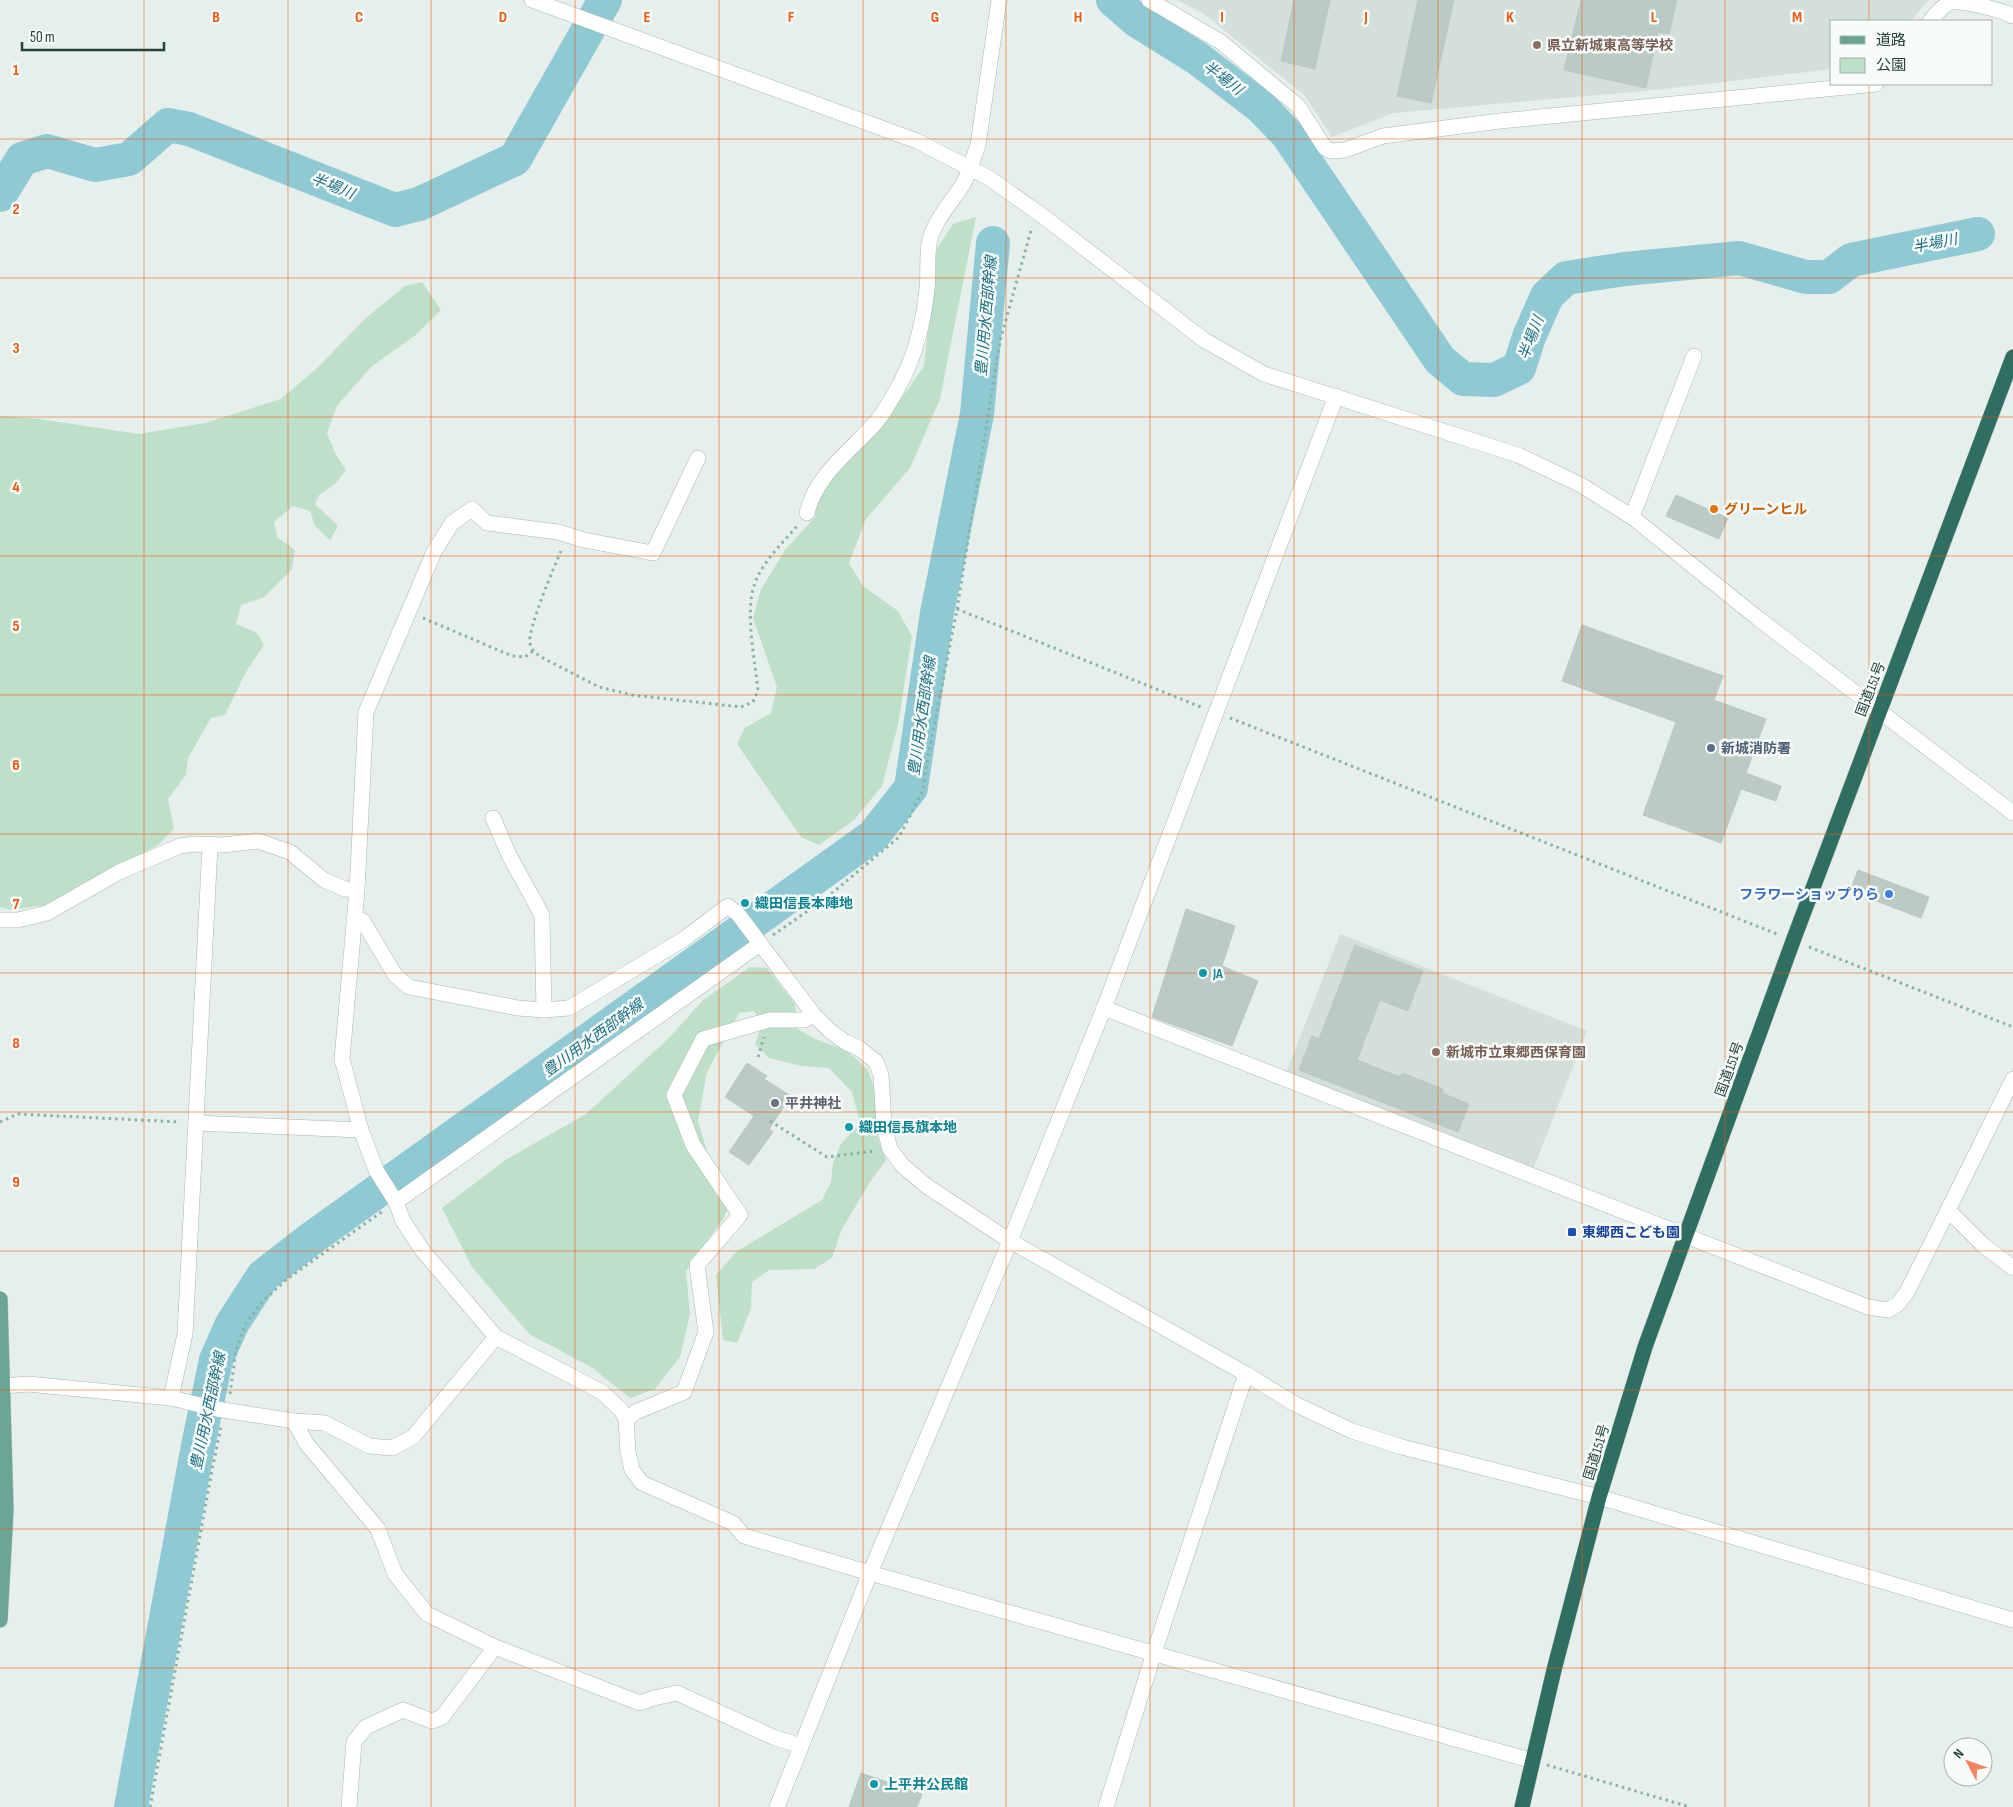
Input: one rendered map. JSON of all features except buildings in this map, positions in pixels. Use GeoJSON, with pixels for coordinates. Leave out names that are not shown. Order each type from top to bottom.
{"type":"FeatureCollection","features":[{"type":"Feature","properties":{"kind":"highway","name":"国道151号"},"geometry":{"type":"LineString","coordinates":[[1522,1807],[1554,1670],[1599,1496],[1645,1347],[1793,941],[2013,356]]}},
{"type":"Feature","properties":{"kind":"main road"},"geometry":{"type":"LineString","coordinates":[[0,1299],[6,1510],[0,1620]]}},
{"type":"Feature","properties":{"kind":"street"},"geometry":{"type":"LineString","coordinates":[[532,0],[917,141],[971,167],[1040,214],[1204,340],[1264,374],[1518,455],[1581,485],[1632,518],[1760,620],[2010,805]]}},
{"type":"Feature","properties":{"kind":"street"},"geometry":{"type":"LineString","coordinates":[[807,513],[810,500],[824,477],[879,419],[901,382],[919,336],[927,288],[930,240],[937,223],[963,183],[971,167],[978,145],[999,0]]}},
{"type":"Feature","properties":{"kind":"street"},"geometry":{"type":"LineString","coordinates":[[1149,0],[1221,42],[1298,106],[1325,148],[1332,151],[1345,150],[1383,136],[1866,85]]}},
{"type":"Feature","properties":{"kind":"street"},"geometry":{"type":"LineString","coordinates":[[1931,20],[1941,8],[1952,1],[1962,1],[2004,11],[2013,16]]}},
{"type":"Feature","properties":{"kind":"street"},"geometry":{"type":"LineString","coordinates":[[1632,518],[1694,356]]}},
{"type":"Feature","properties":{"kind":"street"},"geometry":{"type":"LineString","coordinates":[[778,1807],[870,1574],[1010,1241],[1104,1008],[1336,396]]}},
{"type":"Feature","properties":{"kind":"street"},"geometry":{"type":"LineString","coordinates":[[698,458],[654,554],[568,536],[558,532],[487,523],[472,510],[452,524],[434,552],[366,712],[356,917],[342,1059],[361,1130],[376,1170],[423,1251],[496,1337],[602,1392],[621,1410],[626,1419],[632,1470],[642,1483],[733,1523],[744,1536],[870,1574],[1533,1761]]}},
{"type":"Feature","properties":{"kind":"street"},"geometry":{"type":"LineString","coordinates":[[494,818],[510,855],[542,915],[544,1010]]}},
{"type":"Feature","properties":{"kind":"street"},"geometry":{"type":"LineString","coordinates":[[0,920],[18,920],[47,913],[119,872],[180,846],[194,844],[210,846],[258,841],[290,852],[324,880],[345,889],[357,890]]}},
{"type":"Feature","properties":{"kind":"street"},"geometry":{"type":"LineString","coordinates":[[171,1398],[186,1334],[210,846]]}},
{"type":"Feature","properties":{"kind":"street"},"geometry":{"type":"LineString","coordinates":[[356,917],[363,922],[396,975],[409,987],[518,1008],[544,1010],[569,1008],[684,939],[728,906],[738,914],[814,1015],[829,1030],[845,1042],[860,1048],[876,1062],[882,1074],[884,1126],[890,1149],[903,1166],[928,1187],[1010,1241],[1246,1374],[1295,1404],[1352,1431],[1402,1447],[1599,1496],[2013,1620]]}},
{"type":"Feature","properties":{"kind":"street"},"geometry":{"type":"LineString","coordinates":[[394,1199],[758,940]]}},
{"type":"Feature","properties":{"kind":"street"},"geometry":{"type":"LineString","coordinates":[[1104,1008],[1868,1307],[1888,1310],[1898,1304],[1907,1292],[2013,1079]]}},
{"type":"Feature","properties":{"kind":"street"},"geometry":{"type":"LineString","coordinates":[[626,1419],[636,1412],[684,1392],[706,1332],[697,1265],[740,1215],[693,1145],[674,1095],[704,1039],[769,1020],[804,1020],[814,1015]]}},
{"type":"Feature","properties":{"kind":"street"},"geometry":{"type":"LineString","coordinates":[[196,1123],[361,1130]]}},
{"type":"Feature","properties":{"kind":"street"},"geometry":{"type":"LineString","coordinates":[[1948,1210],[1984,1245],[2013,1268]]}},
{"type":"Feature","properties":{"kind":"street"},"geometry":{"type":"LineString","coordinates":[[3,1386],[28,1384],[171,1398],[221,1410],[294,1421],[325,1423],[369,1446],[392,1448],[413,1437],[496,1337]]}},
{"type":"Feature","properties":{"kind":"street"},"geometry":{"type":"LineString","coordinates":[[1106,1807],[1154,1653],[1246,1374]]}},
{"type":"Feature","properties":{"kind":"street"},"geometry":{"type":"LineString","coordinates":[[294,1421],[306,1443],[378,1529],[395,1574],[427,1614],[495,1647],[640,1704],[654,1698],[677,1693],[773,1737],[801,1746]]}},
{"type":"Feature","properties":{"kind":"street"},"geometry":{"type":"LineString","coordinates":[[349,1807],[354,1742],[366,1728],[403,1710],[432,1721],[442,1717],[495,1647]]}},
{"type":"Feature","properties":{"kind":"path"},"geometry":{"type":"LineString","coordinates":[[758,940],[824,899],[899,837],[923,790],[957,609],[1000,341],[1032,227],[1040,214]]}},
{"type":"Feature","properties":{"kind":"path"},"geometry":{"type":"LineString","coordinates":[[568,536],[544,591],[529,640],[533,651],[541,658],[600,687],[632,695],[741,707],[753,702],[758,690],[750,609],[754,586],[760,573],[807,513]]}},
{"type":"Feature","properties":{"kind":"path"},"geometry":{"type":"LineString","coordinates":[[957,609],[2013,1027]]}},
{"type":"Feature","properties":{"kind":"path"},"geometry":{"type":"LineString","coordinates":[[409,612],[512,656],[525,657],[533,651]]}},
{"type":"Feature","properties":{"kind":"path"},"geometry":{"type":"LineString","coordinates":[[0,1122],[18,1114],[196,1123]]}},
{"type":"Feature","properties":{"kind":"path"},"geometry":{"type":"LineString","coordinates":[[770,1121],[827,1157],[890,1149]]}},
{"type":"Feature","properties":{"kind":"path"},"geometry":{"type":"LineString","coordinates":[[150,1807],[213,1465],[221,1410],[230,1392],[236,1350],[246,1323],[262,1301],[287,1279],[394,1199]]}},
{"type":"Feature","properties":{"kind":"path"},"geometry":{"type":"LineString","coordinates":[[1533,1761],[1690,1807]]}},
{"type":"Feature","properties":{"kind":"shaded area","name":"県立新城東高等学校"},"geometry":{"type":"Polygon","coordinates":[[[1177,0],[1928,0],[1912,20],[1830,20],[1830,69],[1655,90],[1394,113],[1332,137],[1304,95],[1204,14],[1177,0]]]}},
{"type":"Feature","properties":{"kind":"shaded area","name":"新城市立東郷西保育園"},"geometry":{"type":"Polygon","coordinates":[[[1340,934],[1587,1031],[1533,1170],[1286,1073],[1340,934]]]}},
{"type":"Feature","properties":{"kind":"green space"},"geometry":{"type":"Polygon","coordinates":[[[976,217],[940,399],[910,468],[866,519],[849,563],[863,586],[898,611],[912,636],[898,725],[882,786],[854,820],[819,845],[801,837],[737,744],[745,728],[771,713],[777,687],[753,618],[761,589],[785,550],[815,517],[818,494],[840,465],[887,419],[924,366],[937,248],[953,224],[976,217]]]}},
{"type":"Feature","properties":{"kind":"green space"},"geometry":{"type":"Polygon","coordinates":[[[422,282],[441,310],[417,334],[371,367],[337,406],[327,433],[336,455],[346,470],[335,484],[319,495],[315,504],[338,526],[330,540],[315,526],[310,511],[293,506],[274,522],[278,538],[295,550],[292,569],[263,598],[241,605],[236,624],[257,633],[264,645],[247,670],[225,715],[211,718],[188,758],[186,775],[168,799],[174,829],[158,845],[119,866],[99,880],[46,905],[10,910],[0,907],[0,416],[39,419],[139,434],[205,423],[281,399],[317,368],[367,317],[405,286],[422,282]]]}},
{"type":"Feature","properties":{"kind":"green space"},"geometry":{"type":"Polygon","coordinates":[[[750,967],[767,968],[795,1004],[798,1029],[815,1039],[848,1051],[868,1070],[876,1094],[878,1138],[886,1160],[870,1182],[841,1231],[832,1258],[814,1269],[769,1270],[752,1282],[751,1308],[737,1343],[723,1340],[716,1275],[736,1252],[822,1200],[831,1182],[833,1163],[841,1144],[860,1123],[852,1092],[829,1068],[801,1066],[769,1058],[755,1044],[762,1025],[754,1011],[739,1013],[707,1072],[698,1121],[712,1168],[733,1197],[723,1219],[686,1271],[690,1314],[680,1357],[655,1389],[630,1398],[591,1367],[529,1334],[472,1267],[442,1208],[507,1159],[586,1114],[669,1038],[703,1000],[750,967]]]}},
{"type":"Feature","properties":{"kind":"waterway","name":"半場川"},"geometry":{"type":"LineString","coordinates":[[0,195],[22,159],[47,151],[95,165],[129,159],[168,125],[189,129],[395,210],[419,204],[515,159],[605,0]]}},
{"type":"Feature","properties":{"kind":"waterway","name":"半場川"},"geometry":{"type":"LineString","coordinates":[[1113,0],[1136,20],[1197,58],[1261,107],[1287,134],[1440,360],[1463,379],[1494,380],[1519,368],[1529,337],[1547,296],[1566,278],[1625,269],[1739,258],[1806,277],[1829,277],[1851,260],[1978,234]]}},
{"type":"Feature","properties":{"kind":"waterway","name":"豊川用水西部幹線"},"geometry":{"type":"LineString","coordinates":[[131,1807],[198,1446],[216,1360],[232,1324],[263,1276],[312,1238],[873,836],[911,788],[937,613],[977,414],[993,243]]}},
{"type":"Feature","properties":{"kind":"place","name":"県立新城東高等学校"},"geometry":{"type":"Point","coordinates":[1537,45]}},
{"type":"Feature","properties":{"kind":"place","name":"グリーンヒル"},"geometry":{"type":"Point","coordinates":[1714,509]}},
{"type":"Feature","properties":{"kind":"place","name":"新城消防署"},"geometry":{"type":"Point","coordinates":[1711,748]}},
{"type":"Feature","properties":{"kind":"place","name":"フラワーショップりら"},"geometry":{"type":"Point","coordinates":[1889,894]}},
{"type":"Feature","properties":{"kind":"place","name":"織田信長本陣地"},"geometry":{"type":"Point","coordinates":[745,903]}},
{"type":"Feature","properties":{"kind":"place","name":"JA"},"geometry":{"type":"Point","coordinates":[1203,973]}},
{"type":"Feature","properties":{"kind":"place","name":"新城市立東郷西保育園"},"geometry":{"type":"Point","coordinates":[1436,1052]}},
{"type":"Feature","properties":{"kind":"place","name":"平井神社"},"geometry":{"type":"Point","coordinates":[775,1103]}},
{"type":"Feature","properties":{"kind":"place","name":"織田信長旗本地"},"geometry":{"type":"Point","coordinates":[849,1127]}},
{"type":"Feature","properties":{"kind":"place","name":"東郷西こども園"},"geometry":{"type":"Point","coordinates":[1572,1232]}},
{"type":"Feature","properties":{"kind":"place","name":"上平井公民館"},"geometry":{"type":"Point","coordinates":[874,1784]}}]}
